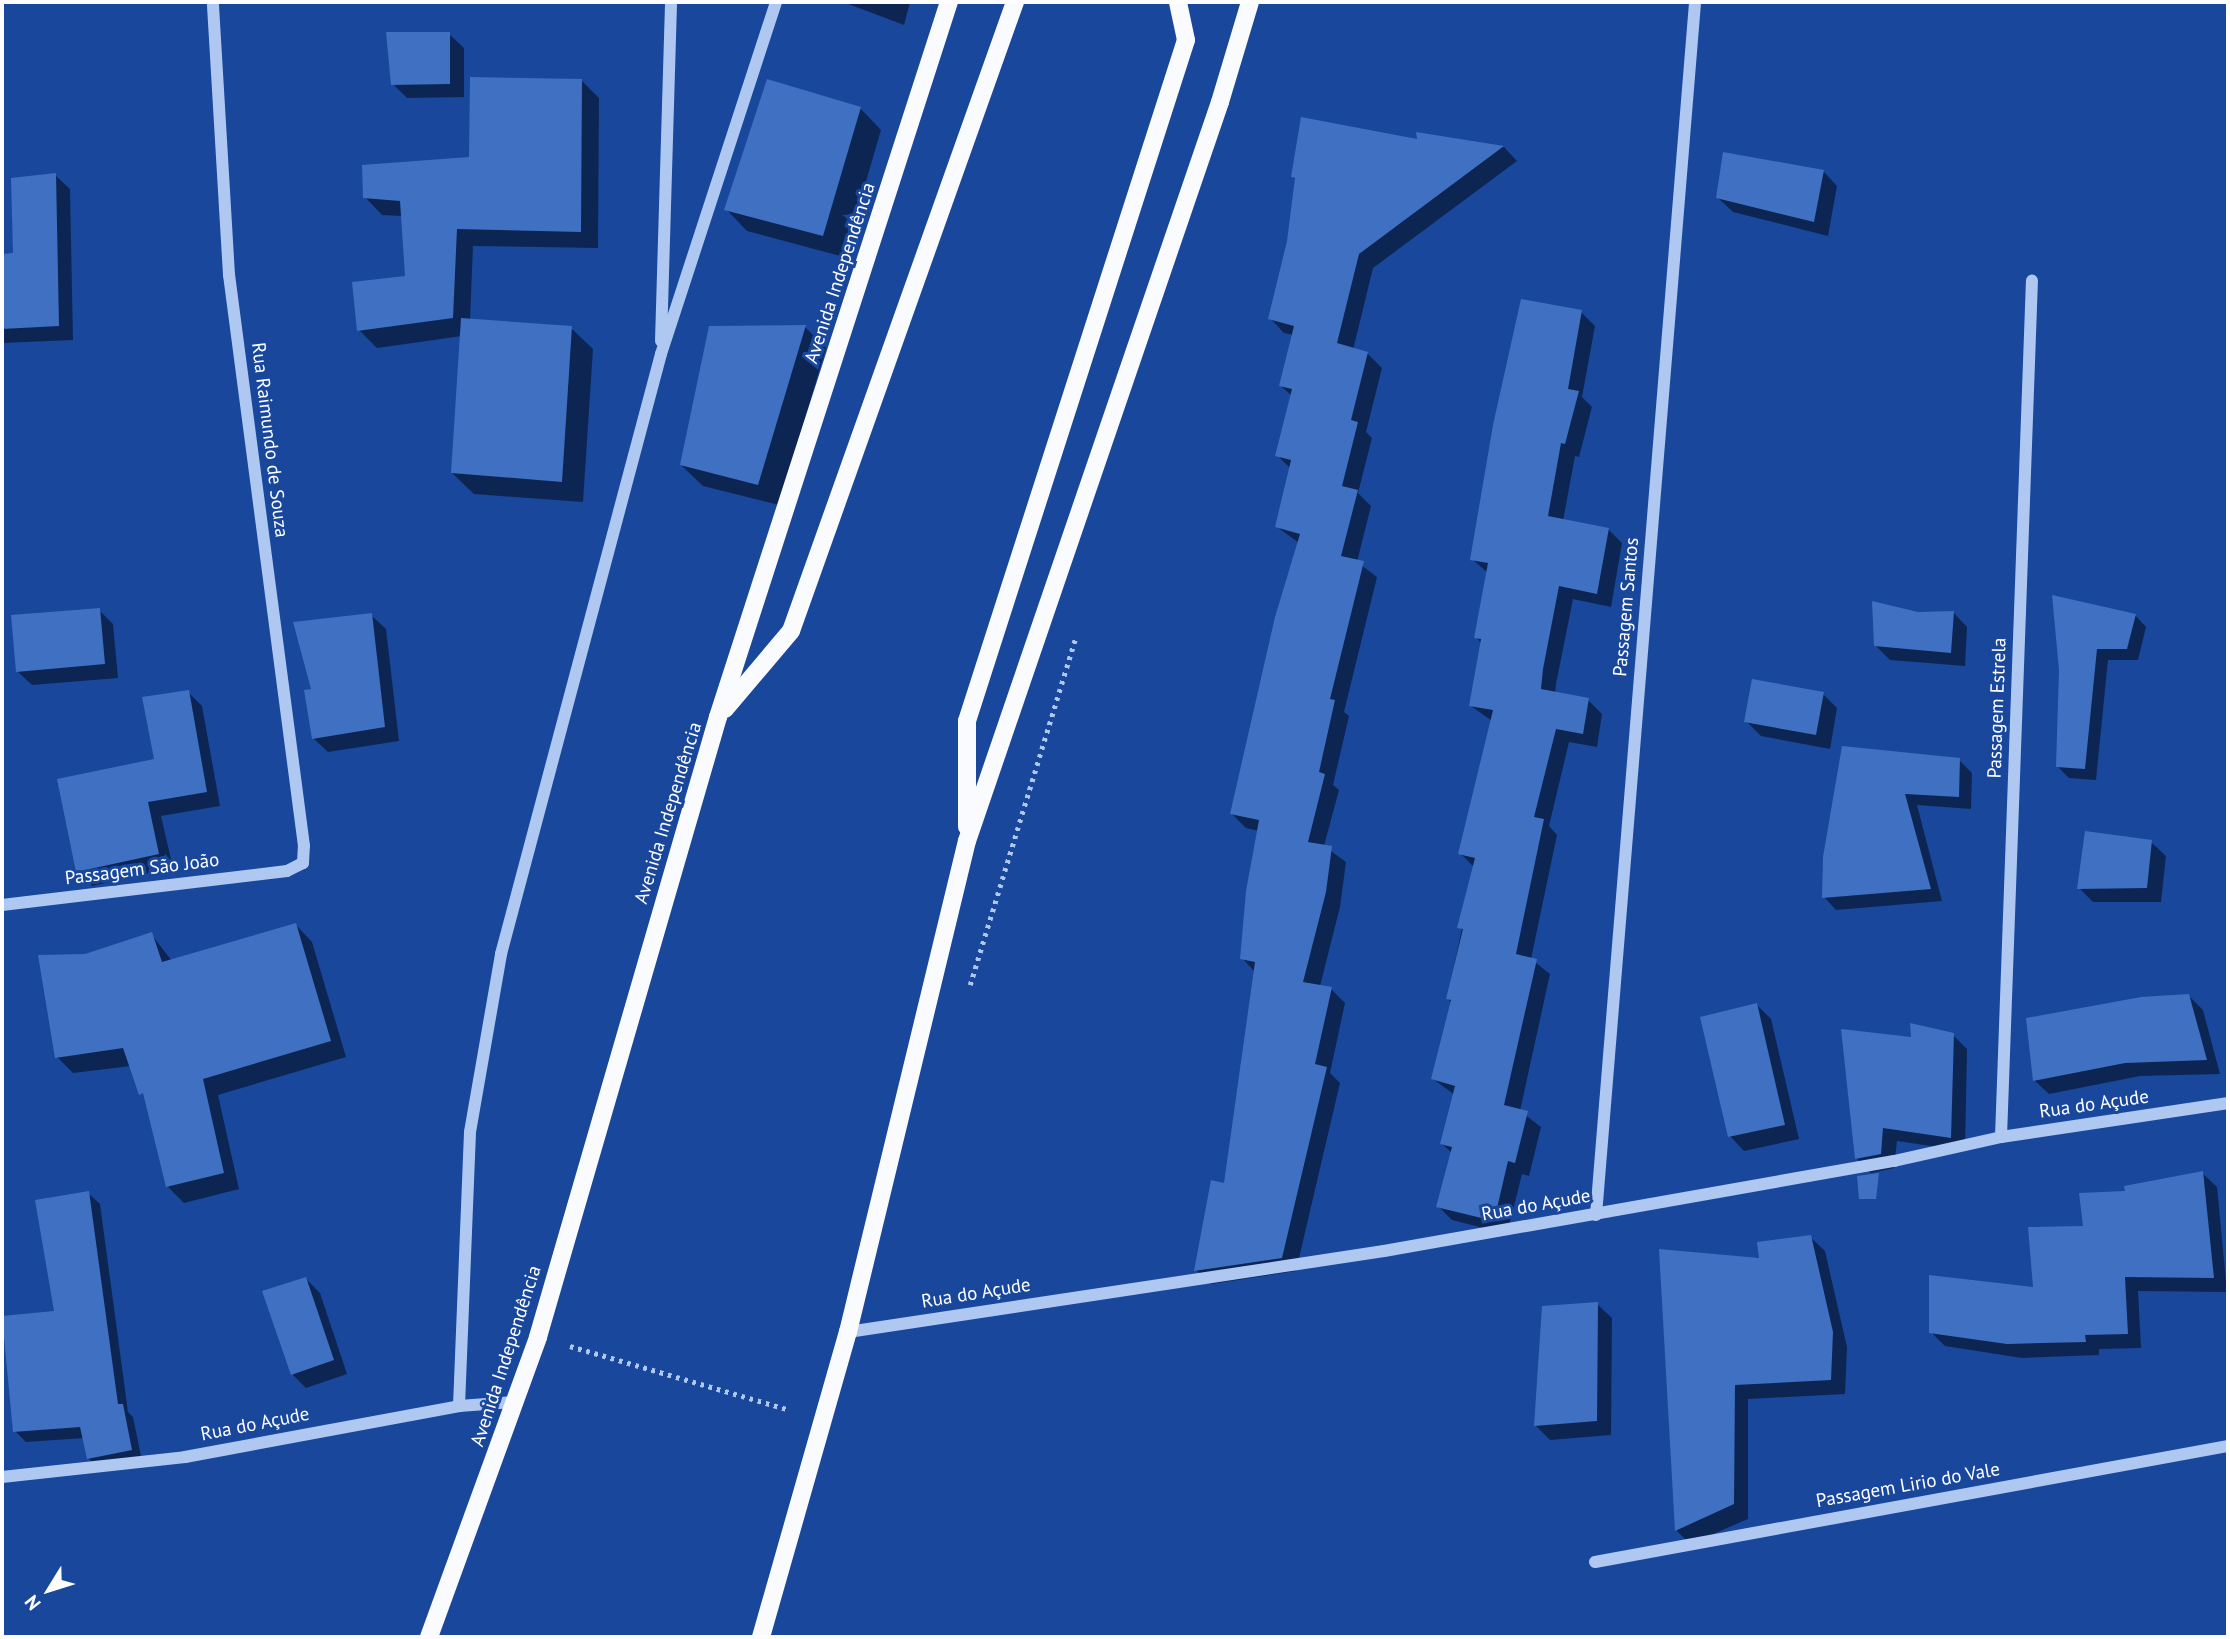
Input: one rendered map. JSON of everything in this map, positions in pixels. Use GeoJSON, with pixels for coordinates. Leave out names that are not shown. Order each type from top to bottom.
{"type":"FeatureCollection","features":[{"type":"Feature","properties":{"kind":"main road","name":"Avenida Independência"},"geometry":{"type":"LineString","coordinates":[[429,1637],[538,1337],[718,717],[949,2]]}},
{"type":"Feature","properties":{"kind":"main road"},"geometry":{"type":"LineString","coordinates":[[718,717],[791,631],[1015,2]]}},
{"type":"Feature","properties":{"kind":"main road"},"geometry":{"type":"LineString","coordinates":[[967,841],[967,721],[1186,40],[1178,2]]}},
{"type":"Feature","properties":{"kind":"main road"},"geometry":{"type":"LineString","coordinates":[[761,1637],[848,1332],[967,841],[1220,102],[1250,2]]}},
{"type":"Feature","properties":{"kind":"street","name":"Rua Raimundo de Souza"},"geometry":{"type":"LineString","coordinates":[[213,2],[229,275],[304,846],[303,863],[287,871]]}},
{"type":"Feature","properties":{"kind":"street"},"geometry":{"type":"LineString","coordinates":[[661,354],[671,2]]}},
{"type":"Feature","properties":{"kind":"street"},"geometry":{"type":"LineString","coordinates":[[459,1406],[470,1132],[501,954],[661,354],[776,2]]}},
{"type":"Feature","properties":{"kind":"street","name":"Passagem Santos"},"geometry":{"type":"LineString","coordinates":[[1595,1215],[1695,2]]}},
{"type":"Feature","properties":{"kind":"street","name":"Passagem Estrela"},"geometry":{"type":"LineString","coordinates":[[2001,1137],[2032,281]]}},
{"type":"Feature","properties":{"kind":"street","name":"Passagem São João"},"geometry":{"type":"LineString","coordinates":[[2,905],[287,871]]}},
{"type":"Feature","properties":{"kind":"street","name":"Rua do Açude"},"geometry":{"type":"LineString","coordinates":[[848,1332],[1595,1215],[1894,1161],[2001,1137],[2228,1103]]}},
{"type":"Feature","properties":{"kind":"street","name":"Rua do Açude"},"geometry":{"type":"LineString","coordinates":[[2,1477],[185,1457],[459,1406],[515,1402]]}},
{"type":"Feature","properties":{"kind":"street","name":"Passagem Lirio do Vale"},"geometry":{"type":"LineString","coordinates":[[1595,1562],[2228,1446]]}},
{"type":"Feature","properties":{"kind":"path"},"geometry":{"type":"LineString","coordinates":[[967,995],[1080,625]]}},
{"type":"Feature","properties":{"kind":"path"},"geometry":{"type":"LineString","coordinates":[[538,1337],[824,1419]]}},
{"type":"Feature","properties":{"kind":"building"},"geometry":{"type":"Polygon","coordinates":[[[386,32],[450,32],[450,84],[391,85],[386,32]]]}},
{"type":"Feature","properties":{"kind":"building"},"geometry":{"type":"Polygon","coordinates":[[[470,77],[582,79],[581,232],[457,229],[453,318],[357,331],[352,282],[405,276],[400,201],[363,198],[362,165],[469,157],[470,77]]]}},
{"type":"Feature","properties":{"kind":"building"},"geometry":{"type":"Polygon","coordinates":[[[767,79],[861,107],[823,236],[724,210],[767,79]]]}},
{"type":"Feature","properties":{"kind":"building"},"geometry":{"type":"Polygon","coordinates":[[[1301,117],[1417,139],[1416,132],[1504,146],[1359,254],[1337,343],[1368,352],[1351,420],[1358,422],[1342,486],[1358,490],[1341,556],[1364,561],[1330,699],[1335,700],[1319,772],[1325,774],[1308,842],[1332,846],[1326,892],[1303,982],[1332,987],[1315,1064],[1327,1067],[1282,1258],[1194,1271],[1211,1180],[1224,1183],[1255,962],[1240,959],[1246,891],[1259,820],[1230,814],[1275,617],[1300,534],[1275,527],[1291,460],[1275,456],[1292,389],[1279,386],[1294,326],[1268,319],[1287,241],[1295,178],[1291,177],[1301,117]]]}},
{"type":"Feature","properties":{"kind":"building"},"geometry":{"type":"Polygon","coordinates":[[[1723,152],[1824,170],[1814,222],[1716,198],[1723,152]]]}},
{"type":"Feature","properties":{"kind":"building"},"geometry":{"type":"Polygon","coordinates":[[[56,173],[59,326],[2,329],[2,254],[13,253],[11,178],[56,173]]]}},
{"type":"Feature","properties":{"kind":"building"},"geometry":{"type":"Polygon","coordinates":[[[1521,299],[1582,310],[1568,389],[1579,391],[1565,444],[1561,443],[1548,516],[1609,528],[1597,594],[1559,586],[1543,669],[1541,689],[1589,698],[1583,734],[1556,729],[1534,817],[1544,819],[1516,954],[1537,959],[1504,1105],[1528,1111],[1515,1163],[1508,1161],[1494,1221],[1436,1207],[1452,1147],[1440,1144],[1455,1086],[1431,1079],[1451,1000],[1446,999],[1463,929],[1457,928],[1475,858],[1458,854],[1493,710],[1469,706],[1481,639],[1474,638],[1488,563],[1470,560],[1493,425],[1521,299]]]}},
{"type":"Feature","properties":{"kind":"building"},"geometry":{"type":"Polygon","coordinates":[[[461,318],[572,326],[562,482],[451,473],[461,318]]]}},
{"type":"Feature","properties":{"kind":"building"},"geometry":{"type":"Polygon","coordinates":[[[806,325],[758,485],[680,465],[709,326],[806,325]]]}},
{"type":"Feature","properties":{"kind":"building"},"geometry":{"type":"Polygon","coordinates":[[[2052,595],[2136,614],[2127,649],[2097,649],[2085,769],[2056,767],[2059,670],[2052,595]]]}},
{"type":"Feature","properties":{"kind":"building"},"geometry":{"type":"Polygon","coordinates":[[[1872,601],[1918,612],[1954,611],[1951,653],[1874,646],[1872,601]]]}},
{"type":"Feature","properties":{"kind":"building"},"geometry":{"type":"Polygon","coordinates":[[[100,608],[105,664],[16,672],[11,615],[100,608]]]}},
{"type":"Feature","properties":{"kind":"building"},"geometry":{"type":"Polygon","coordinates":[[[372,613],[385,727],[312,739],[304,690],[311,689],[293,622],[372,613]]]}},
{"type":"Feature","properties":{"kind":"building"},"geometry":{"type":"Polygon","coordinates":[[[1752,679],[1824,692],[1816,735],[1744,722],[1752,679]]]}},
{"type":"Feature","properties":{"kind":"building"},"geometry":{"type":"Polygon","coordinates":[[[189,690],[207,792],[148,802],[159,854],[76,872],[57,779],[154,759],[142,697],[189,690]]]}},
{"type":"Feature","properties":{"kind":"building"},"geometry":{"type":"Polygon","coordinates":[[[1842,746],[1960,758],[1959,797],[1905,794],[1931,889],[1822,898],[1823,857],[1842,746]]]}},
{"type":"Feature","properties":{"kind":"building"},"geometry":{"type":"Polygon","coordinates":[[[2085,831],[2152,840],[2147,888],[2077,889],[2085,831]]]}},
{"type":"Feature","properties":{"kind":"building"},"geometry":{"type":"Polygon","coordinates":[[[296,923],[331,1041],[203,1079],[224,1173],[166,1187],[143,1093],[139,1095],[123,1048],[55,1058],[38,955],[85,954],[152,932],[162,962],[296,923]]]}},
{"type":"Feature","properties":{"kind":"building"},"geometry":{"type":"Polygon","coordinates":[[[2189,994],[2207,1060],[2125,1063],[2033,1081],[2026,1018],[2141,997],[2189,994]]]}},
{"type":"Feature","properties":{"kind":"building"},"geometry":{"type":"Polygon","coordinates":[[[1757,1003],[1785,1125],[1728,1137],[1700,1017],[1757,1003]]]}},
{"type":"Feature","properties":{"kind":"building"},"geometry":{"type":"Polygon","coordinates":[[[1910,1023],[1954,1033],[1951,1138],[1883,1128],[1881,1154],[1855,1159],[1841,1029],[1911,1037],[1910,1023]]]}},
{"type":"Feature","properties":{"kind":"building"},"geometry":{"type":"Polygon","coordinates":[[[2203,1171],[2214,1278],[2125,1277],[2128,1334],[2085,1335],[2086,1342],[2007,1344],[1929,1333],[1929,1275],[2033,1287],[2028,1227],[2083,1226],[2079,1193],[2125,1191],[2124,1186],[2203,1171]]]}},
{"type":"Feature","properties":{"kind":"building"},"geometry":{"type":"Polygon","coordinates":[[[1879,1173],[1876,1199],[1859,1199],[1857,1176],[1879,1173]]]}},
{"type":"Feature","properties":{"kind":"building"},"geometry":{"type":"Polygon","coordinates":[[[89,1191],[118,1404],[123,1404],[132,1450],[87,1459],[80,1427],[13,1432],[2,1316],[54,1311],[35,1200],[89,1191]]]}},
{"type":"Feature","properties":{"kind":"building"},"geometry":{"type":"Polygon","coordinates":[[[1811,1235],[1833,1332],[1831,1380],[1735,1385],[1734,1504],[1675,1531],[1659,1249],[1759,1258],[1757,1242],[1811,1235]]]}},
{"type":"Feature","properties":{"kind":"building"},"geometry":{"type":"Polygon","coordinates":[[[306,1277],[334,1360],[291,1375],[262,1291],[306,1277]]]}},
{"type":"Feature","properties":{"kind":"building"},"geometry":{"type":"Polygon","coordinates":[[[1598,1302],[1597,1421],[1534,1426],[1542,1306],[1598,1302]]]}}]}
